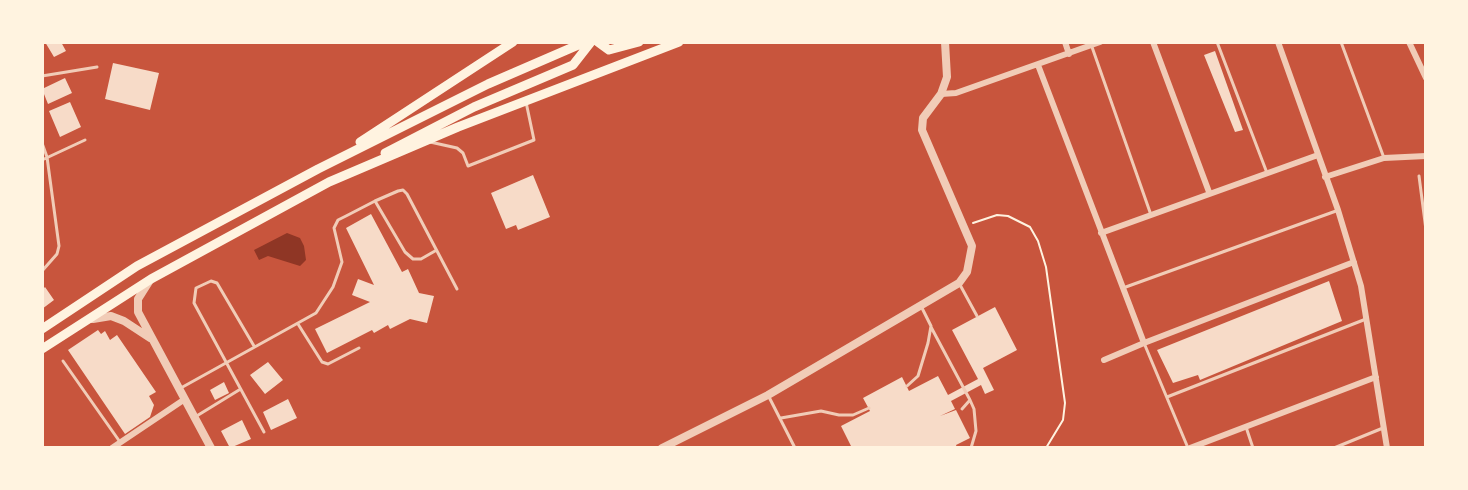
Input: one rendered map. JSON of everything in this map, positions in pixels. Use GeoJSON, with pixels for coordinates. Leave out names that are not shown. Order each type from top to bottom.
{"type":"FeatureCollection","features":[{"type":"Feature","properties":{"kind":"main road"},"geometry":{"type":"LineString","coordinates":[[318,169],[513,42]]}},
{"type":"Feature","properties":{"kind":"main road"},"geometry":{"type":"LineString","coordinates":[[42,329],[137,266],[318,169],[488,84],[585,42]]}},
{"type":"Feature","properties":{"kind":"main road"},"geometry":{"type":"LineString","coordinates":[[42,349],[151,279],[329,182],[474,107],[573,65],[591,42]]}},
{"type":"Feature","properties":{"kind":"main road"},"geometry":{"type":"LineString","coordinates":[[598,42],[609,50],[639,42]]}},
{"type":"Feature","properties":{"kind":"main road"},"geometry":{"type":"LineString","coordinates":[[329,182],[526,100],[679,42]]}},
{"type":"Feature","properties":{"kind":"street"},"geometry":{"type":"LineString","coordinates":[[663,448],[768,395],[959,283],[967,272],[972,256],[972,246],[922,130],[923,118],[941,94],[947,77],[945,42]]}},
{"type":"Feature","properties":{"kind":"street"},"geometry":{"type":"LineString","coordinates":[[1065,42],[1069,54]]}},
{"type":"Feature","properties":{"kind":"street"},"geometry":{"type":"LineString","coordinates":[[941,94],[956,93],[1100,42]]}},
{"type":"Feature","properties":{"kind":"street"},"geometry":{"type":"LineString","coordinates":[[1153,42],[1209,192]]}},
{"type":"Feature","properties":{"kind":"street"},"geometry":{"type":"LineString","coordinates":[[1278,42],[1338,210],[1354,262],[1367,318],[1386,448]]}},
{"type":"Feature","properties":{"kind":"street"},"geometry":{"type":"LineString","coordinates":[[1409,42],[1426,78]]}},
{"type":"Feature","properties":{"kind":"street"},"geometry":{"type":"LineString","coordinates":[[1038,65],[1144,343]]}},
{"type":"Feature","properties":{"kind":"street"},"geometry":{"type":"LineString","coordinates":[[1101,233],[1209,192],[1318,155]]}},
{"type":"Feature","properties":{"kind":"street"},"geometry":{"type":"LineString","coordinates":[[1326,177],[1384,158],[1426,156]]}},
{"type":"Feature","properties":{"kind":"street"},"geometry":{"type":"LineString","coordinates":[[1104,360],[1354,262]]}},
{"type":"Feature","properties":{"kind":"street"},"geometry":{"type":"LineString","coordinates":[[151,279],[136,305],[151,339],[210,448]]}},
{"type":"Feature","properties":{"kind":"street"},"geometry":{"type":"LineString","coordinates":[[81,323],[101,316],[111,316],[124,321],[151,339]]}},
{"type":"Feature","properties":{"kind":"street"},"geometry":{"type":"LineString","coordinates":[[1189,448],[1376,377]]}},
{"type":"Feature","properties":{"kind":"street"},"geometry":{"type":"LineString","coordinates":[[112,448],[185,399]]}},
{"type":"Feature","properties":{"kind":"lane"},"geometry":{"type":"LineString","coordinates":[[1217,42],[1267,173]]}},
{"type":"Feature","properties":{"kind":"lane"},"geometry":{"type":"LineString","coordinates":[[1341,42],[1384,158]]}},
{"type":"Feature","properties":{"kind":"lane"},"geometry":{"type":"LineString","coordinates":[[1091,45],[1151,215]]}},
{"type":"Feature","properties":{"kind":"lane"},"geometry":{"type":"LineString","coordinates":[[42,76],[97,67]]}},
{"type":"Feature","properties":{"kind":"lane"},"geometry":{"type":"LineString","coordinates":[[426,142],[457,148],[463,153],[468,166],[534,140],[526,100]]}},
{"type":"Feature","properties":{"kind":"lane"},"geometry":{"type":"LineString","coordinates":[[42,160],[86,140]]}},
{"type":"Feature","properties":{"kind":"lane"},"geometry":{"type":"LineString","coordinates":[[42,143],[47,157],[59,246],[57,254],[42,271]]}},
{"type":"Feature","properties":{"kind":"lane"},"geometry":{"type":"LineString","coordinates":[[1419,176],[1426,230]]}},
{"type":"Feature","properties":{"kind":"lane"},"geometry":{"type":"LineString","coordinates":[[179,389],[316,313],[333,287],[342,262],[335,223],[375,201],[403,190],[457,289]]}},
{"type":"Feature","properties":{"kind":"lane"},"geometry":{"type":"LineString","coordinates":[[375,201],[405,252],[413,259],[422,259],[435,251]]}},
{"type":"Feature","properties":{"kind":"lane"},"geometry":{"type":"LineString","coordinates":[[1123,288],[1338,210]]}},
{"type":"Feature","properties":{"kind":"lane"},"geometry":{"type":"LineString","coordinates":[[254,347],[222,289],[211,281],[196,288],[194,303],[239,390],[264,432]]}},
{"type":"Feature","properties":{"kind":"lane"},"geometry":{"type":"LineString","coordinates":[[959,283],[977,316]]}},
{"type":"Feature","properties":{"kind":"lane"},"geometry":{"type":"LineString","coordinates":[[921,306],[975,410],[976,431],[971,448]]}},
{"type":"Feature","properties":{"kind":"lane"},"geometry":{"type":"LineString","coordinates":[[1167,397],[1367,318]]}},
{"type":"Feature","properties":{"kind":"lane"},"geometry":{"type":"LineString","coordinates":[[298,324],[322,362],[328,364],[359,348]]}},
{"type":"Feature","properties":{"kind":"lane"},"geometry":{"type":"LineString","coordinates":[[907,386],[918,376],[931,326]]}},
{"type":"Feature","properties":{"kind":"lane"},"geometry":{"type":"LineString","coordinates":[[1144,343],[1189,448]]}},
{"type":"Feature","properties":{"kind":"lane"},"geometry":{"type":"LineString","coordinates":[[63,361],[120,442]]}},
{"type":"Feature","properties":{"kind":"lane"},"geometry":{"type":"LineString","coordinates":[[195,417],[239,390]]}},
{"type":"Feature","properties":{"kind":"lane"},"geometry":{"type":"LineString","coordinates":[[768,395],[795,448]]}},
{"type":"Feature","properties":{"kind":"lane"},"geometry":{"type":"LineString","coordinates":[[962,409],[970,400]]}},
{"type":"Feature","properties":{"kind":"lane"},"geometry":{"type":"LineString","coordinates":[[781,418],[811,412],[853,415],[869,408]]}},
{"type":"Feature","properties":{"kind":"lane"},"geometry":{"type":"LineString","coordinates":[[1246,426],[1253,448]]}},
{"type":"Feature","properties":{"kind":"lane"},"geometry":{"type":"LineString","coordinates":[[1334,448],[1384,428]]}},
{"type":"Feature","properties":{"kind":"path"},"geometry":{"type":"LineString","coordinates":[[964,226],[997,216],[1008,216],[1030,227],[1038,241],[1046,267],[1065,403],[1063,420],[1046,448]]}},
{"type":"Feature","properties":{"kind":"shaded area"},"geometry":{"type":"Polygon","coordinates":[[[287,233],[300,238],[304,246],[306,260],[300,266],[268,256],[259,260],[254,250],[287,233]]]}},
{"type":"Feature","properties":{"kind":"building"},"geometry":{"type":"Polygon","coordinates":[[[45,42],[61,42],[66,51],[54,57],[45,42]]]}},
{"type":"Feature","properties":{"kind":"building"},"geometry":{"type":"Polygon","coordinates":[[[1215,51],[1243,130],[1235,132],[1204,55],[1215,51]]]}},
{"type":"Feature","properties":{"kind":"building"},"geometry":{"type":"Polygon","coordinates":[[[113,63],[159,73],[150,110],[105,99],[113,63]]]}},
{"type":"Feature","properties":{"kind":"building"},"geometry":{"type":"Polygon","coordinates":[[[65,78],[72,93],[48,104],[42,89],[65,78]]]}},
{"type":"Feature","properties":{"kind":"building"},"geometry":{"type":"Polygon","coordinates":[[[70,102],[81,127],[60,137],[49,111],[70,102]]]}},
{"type":"Feature","properties":{"kind":"building"},"geometry":{"type":"Polygon","coordinates":[[[533,175],[550,217],[518,230],[516,225],[506,229],[491,193],[533,175]]]}},
{"type":"Feature","properties":{"kind":"building"},"geometry":{"type":"Polygon","coordinates":[[[371,214],[402,272],[408,269],[419,293],[434,296],[427,323],[410,319],[390,329],[388,325],[374,333],[372,330],[327,353],[315,329],[370,302],[352,295],[358,279],[374,285],[346,228],[371,214]]]}},
{"type":"Feature","properties":{"kind":"building"},"geometry":{"type":"Polygon","coordinates":[[[1329,281],[1342,321],[1200,380],[1198,375],[1173,383],[1157,350],[1329,281]]]}},
{"type":"Feature","properties":{"kind":"building"},"geometry":{"type":"Polygon","coordinates":[[[45,287],[54,300],[42,309],[42,290],[45,287]]]}},
{"type":"Feature","properties":{"kind":"building"},"geometry":{"type":"Polygon","coordinates":[[[995,307],[1017,350],[983,368],[994,390],[985,394],[981,385],[951,401],[955,409],[940,416],[956,410],[970,438],[956,445],[957,448],[852,448],[841,426],[870,411],[863,398],[902,377],[909,391],[938,376],[948,395],[978,379],[952,330],[995,307]]]}},
{"type":"Feature","properties":{"kind":"building"},"geometry":{"type":"Polygon","coordinates":[[[98,330],[101,334],[105,331],[110,340],[117,335],[156,392],[149,396],[154,405],[150,417],[125,434],[68,350],[98,330]]]}},
{"type":"Feature","properties":{"kind":"building"},"geometry":{"type":"Polygon","coordinates":[[[268,362],[283,380],[265,394],[250,375],[268,362]]]}},
{"type":"Feature","properties":{"kind":"building"},"geometry":{"type":"Polygon","coordinates":[[[224,382],[229,393],[215,400],[210,390],[224,382]]]}},
{"type":"Feature","properties":{"kind":"building"},"geometry":{"type":"Polygon","coordinates":[[[288,399],[297,418],[271,430],[263,412],[288,399]]]}},
{"type":"Feature","properties":{"kind":"building"},"geometry":{"type":"Polygon","coordinates":[[[242,420],[251,439],[230,448],[221,431],[242,420]]]}}]}
